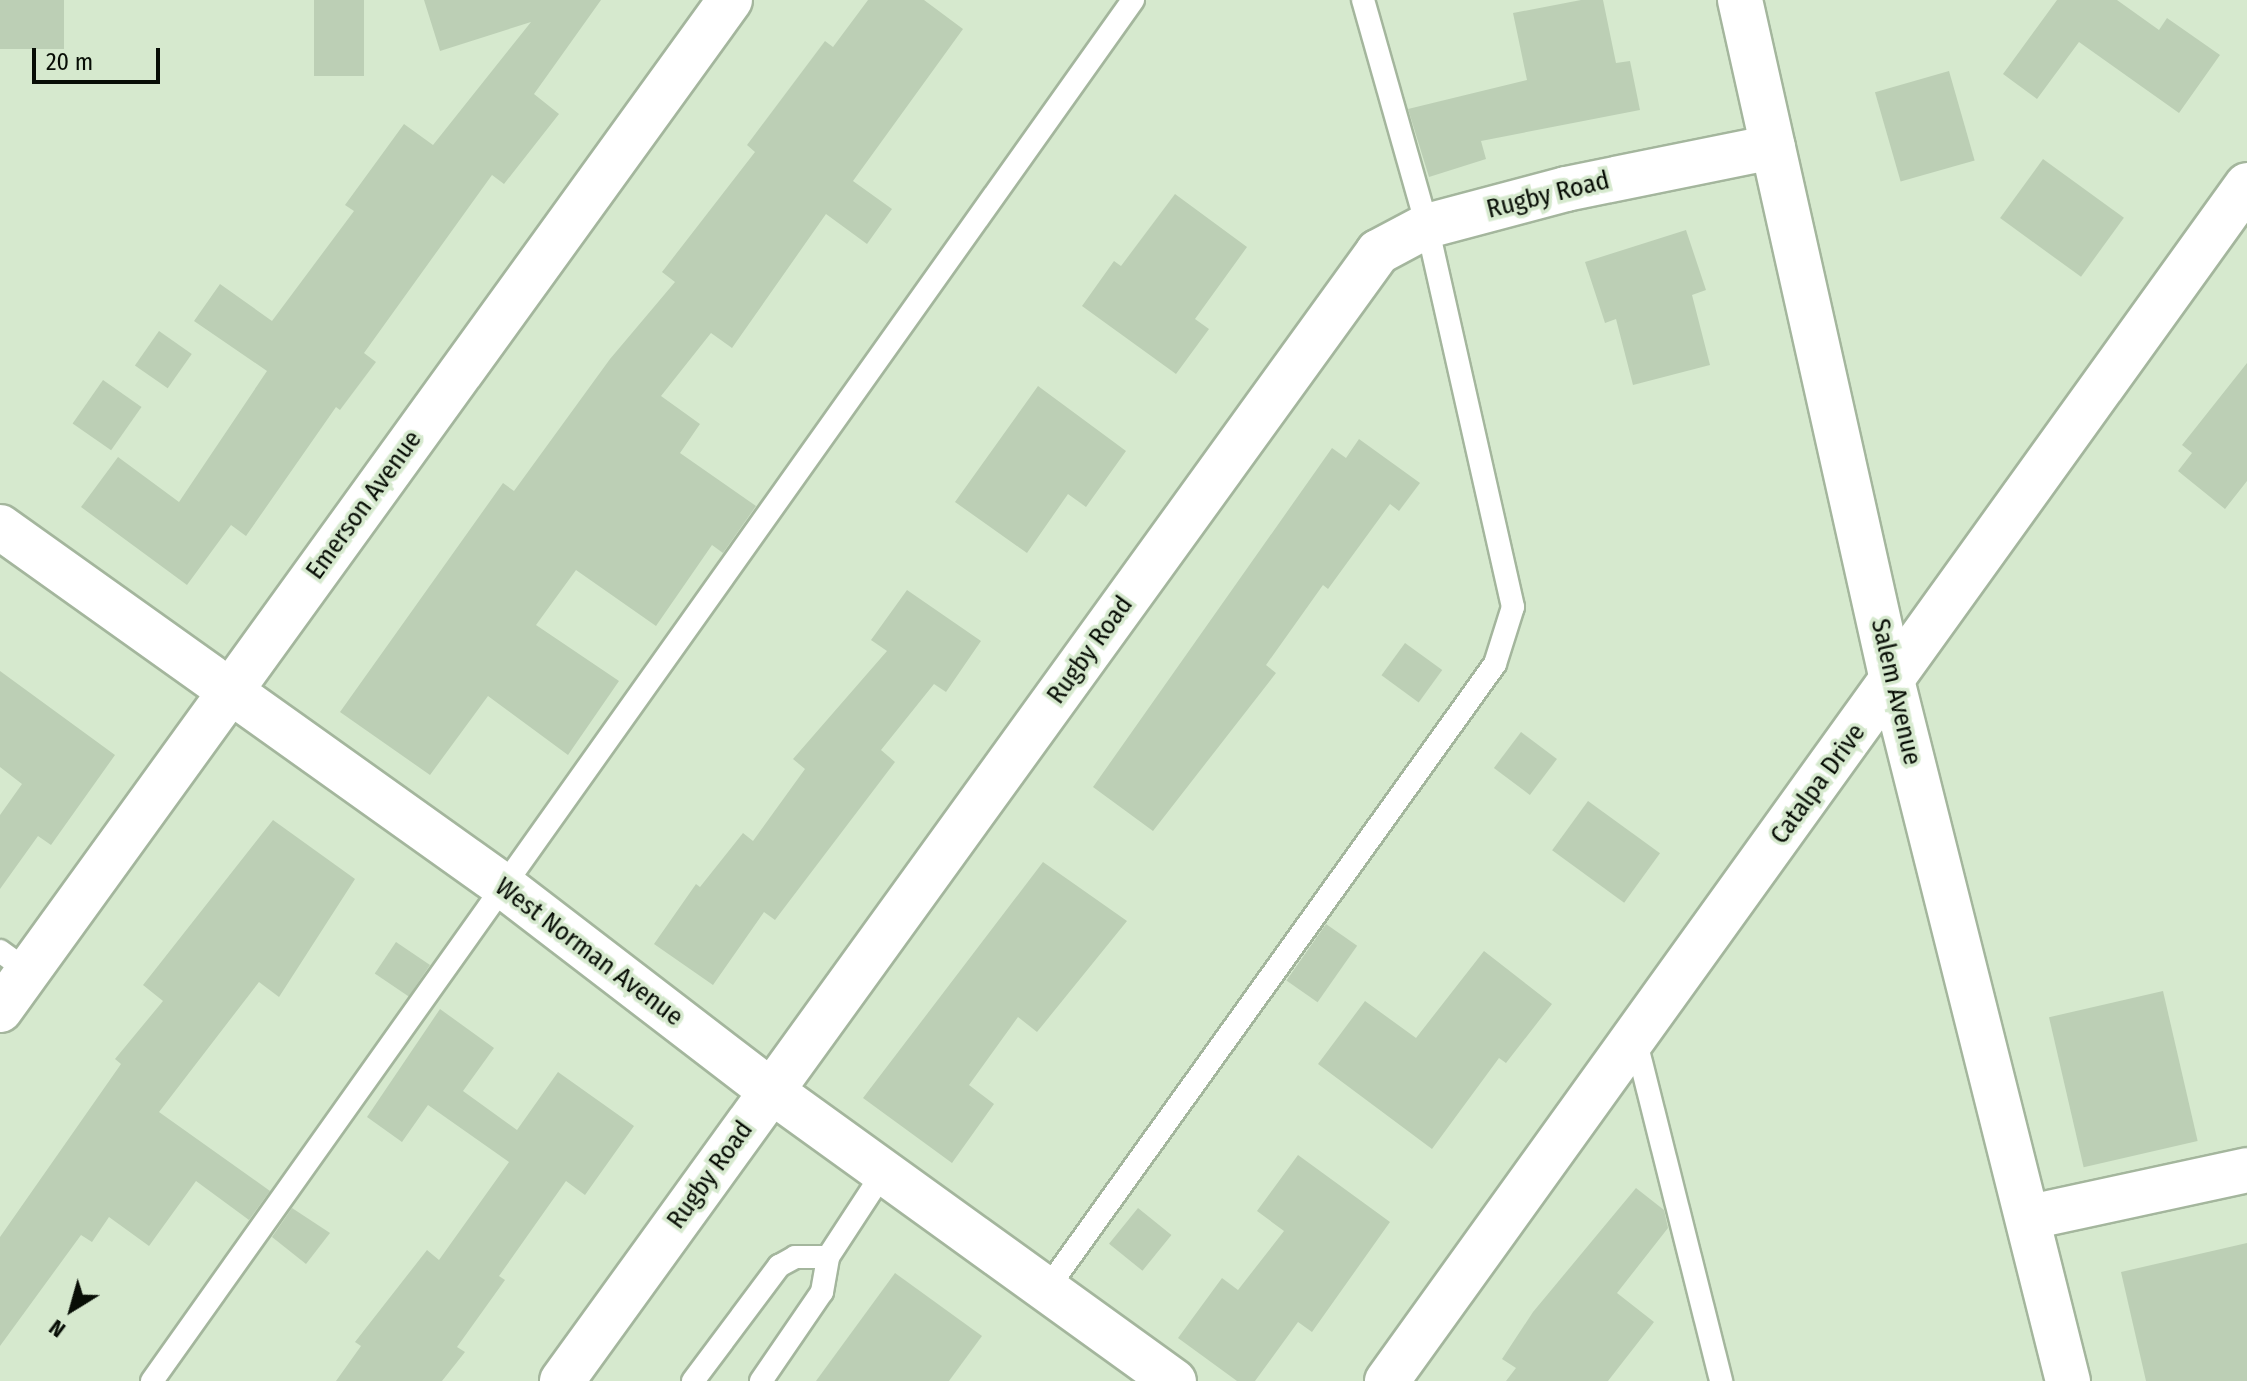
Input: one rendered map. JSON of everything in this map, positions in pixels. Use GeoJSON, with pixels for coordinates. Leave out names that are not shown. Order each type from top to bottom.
{"type":"FeatureCollection","features":[{"type":"Feature","properties":{"kind":"street","name":"Emerson Avenue"},"geometry":{"type":"LineString","coordinates":[[0,1010],[14,961],[227,694],[730,0]]}},
{"type":"Feature","properties":{"kind":"street","name":"Salem Avenue"},"geometry":{"type":"LineString","coordinates":[[1740,0],[1892,680],[2030,1217],[2068,1381]]}},
{"type":"Feature","properties":{"kind":"street","name":"Rugby Road"},"geometry":{"type":"LineString","coordinates":[[562,1381],[1378,252],[1427,226],[1566,189],[1773,147]]}},
{"type":"Feature","properties":{"kind":"street","name":"Catalpa Drive"},"geometry":{"type":"LineString","coordinates":[[1387,1381],[2247,185]]}},
{"type":"Feature","properties":{"kind":"street","name":"West Norman Avenue"},"geometry":{"type":"LineString","coordinates":[[0,527],[227,694],[505,887],[770,1090],[883,1173],[1049,1286],[1174,1381]]}},
{"type":"Feature","properties":{"kind":"street"},"geometry":{"type":"LineString","coordinates":[[2030,1217],[2247,1170]]}},
{"type":"Feature","properties":{"kind":"lane"},"geometry":{"type":"LineString","coordinates":[[152,1381],[1133,0]]}},
{"type":"Feature","properties":{"kind":"lane"},"geometry":{"type":"LineString","coordinates":[[1049,1286],[1495,664],[1513,607],[1427,226],[1363,0]]}},
{"type":"Feature","properties":{"kind":"lane"},"geometry":{"type":"LineString","coordinates":[[1635,1038],[1721,1381]]}},
{"type":"Feature","properties":{"kind":"lane"},"geometry":{"type":"LineString","coordinates":[[761,1381],[822,1292],[828,1257],[883,1173]]}},
{"type":"Feature","properties":{"kind":"lane"},"geometry":{"type":"LineString","coordinates":[[693,1381],[779,1266],[795,1257],[828,1257]]}},
{"type":"Feature","properties":{"kind":"building"},"geometry":{"type":"Polygon","coordinates":[[[0,0],[64,0],[64,49],[0,49],[0,0]]]}},
{"type":"Feature","properties":{"kind":"building"},"geometry":{"type":"Polygon","coordinates":[[[314,0],[364,0],[364,76],[314,76],[314,0]]]}},
{"type":"Feature","properties":{"kind":"building"},"geometry":{"type":"Polygon","coordinates":[[[424,0],[601,0],[534,94],[559,114],[504,184],[492,175],[364,353],[376,362],[340,410],[336,407],[246,536],[231,525],[187,585],[81,507],[118,457],[179,502],[267,371],[194,321],[220,284],[272,321],[354,211],[345,205],[404,124],[433,145],[531,22],[440,51],[424,0]]]}},
{"type":"Feature","properties":{"kind":"building"},"geometry":{"type":"Polygon","coordinates":[[[868,0],[924,0],[963,29],[853,181],[892,209],[867,244],[826,214],[732,348],[711,333],[661,396],[700,424],[680,453],[756,506],[723,553],[712,545],[656,626],[576,570],[536,625],[619,681],[568,755],[488,696],[430,775],[340,712],[503,483],[514,491],[610,359],[675,282],[662,272],[755,152],[747,145],[825,41],[833,47],[868,0]]]}},
{"type":"Feature","properties":{"kind":"building"},"geometry":{"type":"Polygon","coordinates":[[[1581,0],[1603,0],[1616,63],[1630,61],[1640,110],[1481,141],[1486,159],[1429,177],[1408,109],[1527,80],[1513,13],[1581,0]]]}},
{"type":"Feature","properties":{"kind":"building"},"geometry":{"type":"Polygon","coordinates":[[[2057,0],[2117,0],[2159,30],[2167,18],[2220,55],[2179,113],[2079,42],[2037,99],[2003,74],[2057,0]]]}},
{"type":"Feature","properties":{"kind":"building"},"geometry":{"type":"Polygon","coordinates":[[[1949,71],[1975,160],[1901,182],[1875,92],[1949,71]]]}},
{"type":"Feature","properties":{"kind":"building"},"geometry":{"type":"Polygon","coordinates":[[[2043,159],[2124,218],[2081,277],[2000,218],[2043,159]]]}},
{"type":"Feature","properties":{"kind":"building"},"geometry":{"type":"Polygon","coordinates":[[[1175,194],[1247,247],[1195,319],[1209,329],[1176,374],[1082,306],[1114,261],[1121,266],[1175,194]]]}},
{"type":"Feature","properties":{"kind":"building"},"geometry":{"type":"Polygon","coordinates":[[[1686,230],[1706,290],[1692,295],[1710,365],[1633,385],[1616,319],[1605,323],[1585,262],[1686,230]]]}},
{"type":"Feature","properties":{"kind":"building"},"geometry":{"type":"Polygon","coordinates":[[[159,331],[192,354],[168,388],[135,365],[159,331]]]}},
{"type":"Feature","properties":{"kind":"building"},"geometry":{"type":"Polygon","coordinates":[[[2247,363],[2247,481],[2225,509],[2178,471],[2192,453],[2182,445],[2247,363]]]}},
{"type":"Feature","properties":{"kind":"building"},"geometry":{"type":"Polygon","coordinates":[[[103,380],[142,407],[111,450],[73,423],[103,380]]]}},
{"type":"Feature","properties":{"kind":"building"},"geometry":{"type":"Polygon","coordinates":[[[1038,386],[1126,451],[1086,507],[1068,494],[1027,553],[955,502],[1038,386]]]}},
{"type":"Feature","properties":{"kind":"building"},"geometry":{"type":"Polygon","coordinates":[[[1359,439],[1420,483],[1399,511],[1390,504],[1328,589],[1323,585],[1266,665],[1276,673],[1153,831],[1093,787],[1332,448],[1346,458],[1359,439]]]}},
{"type":"Feature","properties":{"kind":"building"},"geometry":{"type":"Polygon","coordinates":[[[907,590],[981,641],[946,692],[934,684],[881,750],[895,762],[775,920],[764,912],[713,985],[654,944],[696,884],[700,887],[743,833],[753,841],[805,769],[793,759],[887,651],[871,640],[907,590]]]}},
{"type":"Feature","properties":{"kind":"building"},"geometry":{"type":"Polygon","coordinates":[[[1405,643],[1442,670],[1419,702],[1381,675],[1405,643]]]}},
{"type":"Feature","properties":{"kind":"building"},"geometry":{"type":"Polygon","coordinates":[[[0,671],[115,755],[51,845],[38,836],[0,889],[0,815],[22,784],[0,767],[0,671]]]}},
{"type":"Feature","properties":{"kind":"building"},"geometry":{"type":"Polygon","coordinates":[[[1521,732],[1557,759],[1530,795],[1494,768],[1521,732]]]}},
{"type":"Feature","properties":{"kind":"building"},"geometry":{"type":"Polygon","coordinates":[[[1588,801],[1660,853],[1624,903],[1552,850],[1588,801]]]}},
{"type":"Feature","properties":{"kind":"building"},"geometry":{"type":"Polygon","coordinates":[[[273,820],[355,879],[279,997],[259,982],[159,1112],[270,1191],[249,1220],[196,1181],[149,1246],[109,1217],[92,1242],[81,1235],[0,1346],[0,1237],[121,1064],[115,1059],[163,1001],[143,985],[273,820]]]}},
{"type":"Feature","properties":{"kind":"building"},"geometry":{"type":"Polygon","coordinates":[[[1043,862],[1127,921],[1037,1032],[1018,1017],[969,1085],[994,1104],[952,1163],[863,1098],[1043,862]]]}},
{"type":"Feature","properties":{"kind":"building"},"geometry":{"type":"Polygon","coordinates":[[[1326,924],[1357,946],[1318,1002],[1286,981],[1326,924]]]}},
{"type":"Feature","properties":{"kind":"building"},"geometry":{"type":"Polygon","coordinates":[[[396,942],[430,965],[409,996],[375,974],[396,942]]]}},
{"type":"Feature","properties":{"kind":"building"},"geometry":{"type":"Polygon","coordinates":[[[1484,951],[1552,1004],[1506,1063],[1499,1058],[1432,1149],[1318,1064],[1365,1001],[1416,1038],[1484,951]]]}},
{"type":"Feature","properties":{"kind":"building"},"geometry":{"type":"Polygon","coordinates":[[[2163,991],[2198,1141],[2084,1167],[2049,1017],[2163,991]]]}},
{"type":"Feature","properties":{"kind":"building"},"geometry":{"type":"Polygon","coordinates":[[[440,1009],[494,1048],[463,1091],[517,1130],[558,1072],[634,1126],[585,1195],[566,1181],[499,1276],[505,1280],[457,1347],[465,1352],[442,1381],[336,1381],[361,1346],[355,1342],[427,1250],[439,1260],[509,1162],[428,1105],[402,1142],[367,1117],[440,1009]]]}},
{"type":"Feature","properties":{"kind":"building"},"geometry":{"type":"Polygon","coordinates":[[[1298,1155],[1390,1222],[1312,1332],[1298,1322],[1255,1381],[1237,1381],[1178,1338],[1222,1278],[1238,1290],[1284,1231],[1257,1211],[1298,1155]]]}},
{"type":"Feature","properties":{"kind":"building"},"geometry":{"type":"Polygon","coordinates":[[[1636,1188],[1664,1210],[1668,1228],[1617,1293],[1654,1322],[1608,1381],[1506,1381],[1516,1368],[1502,1359],[1533,1312],[1636,1188]]]}},
{"type":"Feature","properties":{"kind":"building"},"geometry":{"type":"Polygon","coordinates":[[[292,1208],[330,1233],[306,1264],[272,1237],[292,1208]]]}},
{"type":"Feature","properties":{"kind":"building"},"geometry":{"type":"Polygon","coordinates":[[[1138,1208],[1171,1235],[1142,1271],[1109,1244],[1138,1208]]]}},
{"type":"Feature","properties":{"kind":"building"},"geometry":{"type":"Polygon","coordinates":[[[2247,1243],[2247,1381],[2146,1381],[2121,1272],[2247,1243]]]}},
{"type":"Feature","properties":{"kind":"building"},"geometry":{"type":"Polygon","coordinates":[[[895,1273],[982,1336],[949,1381],[816,1381],[895,1273]]]}}]}
